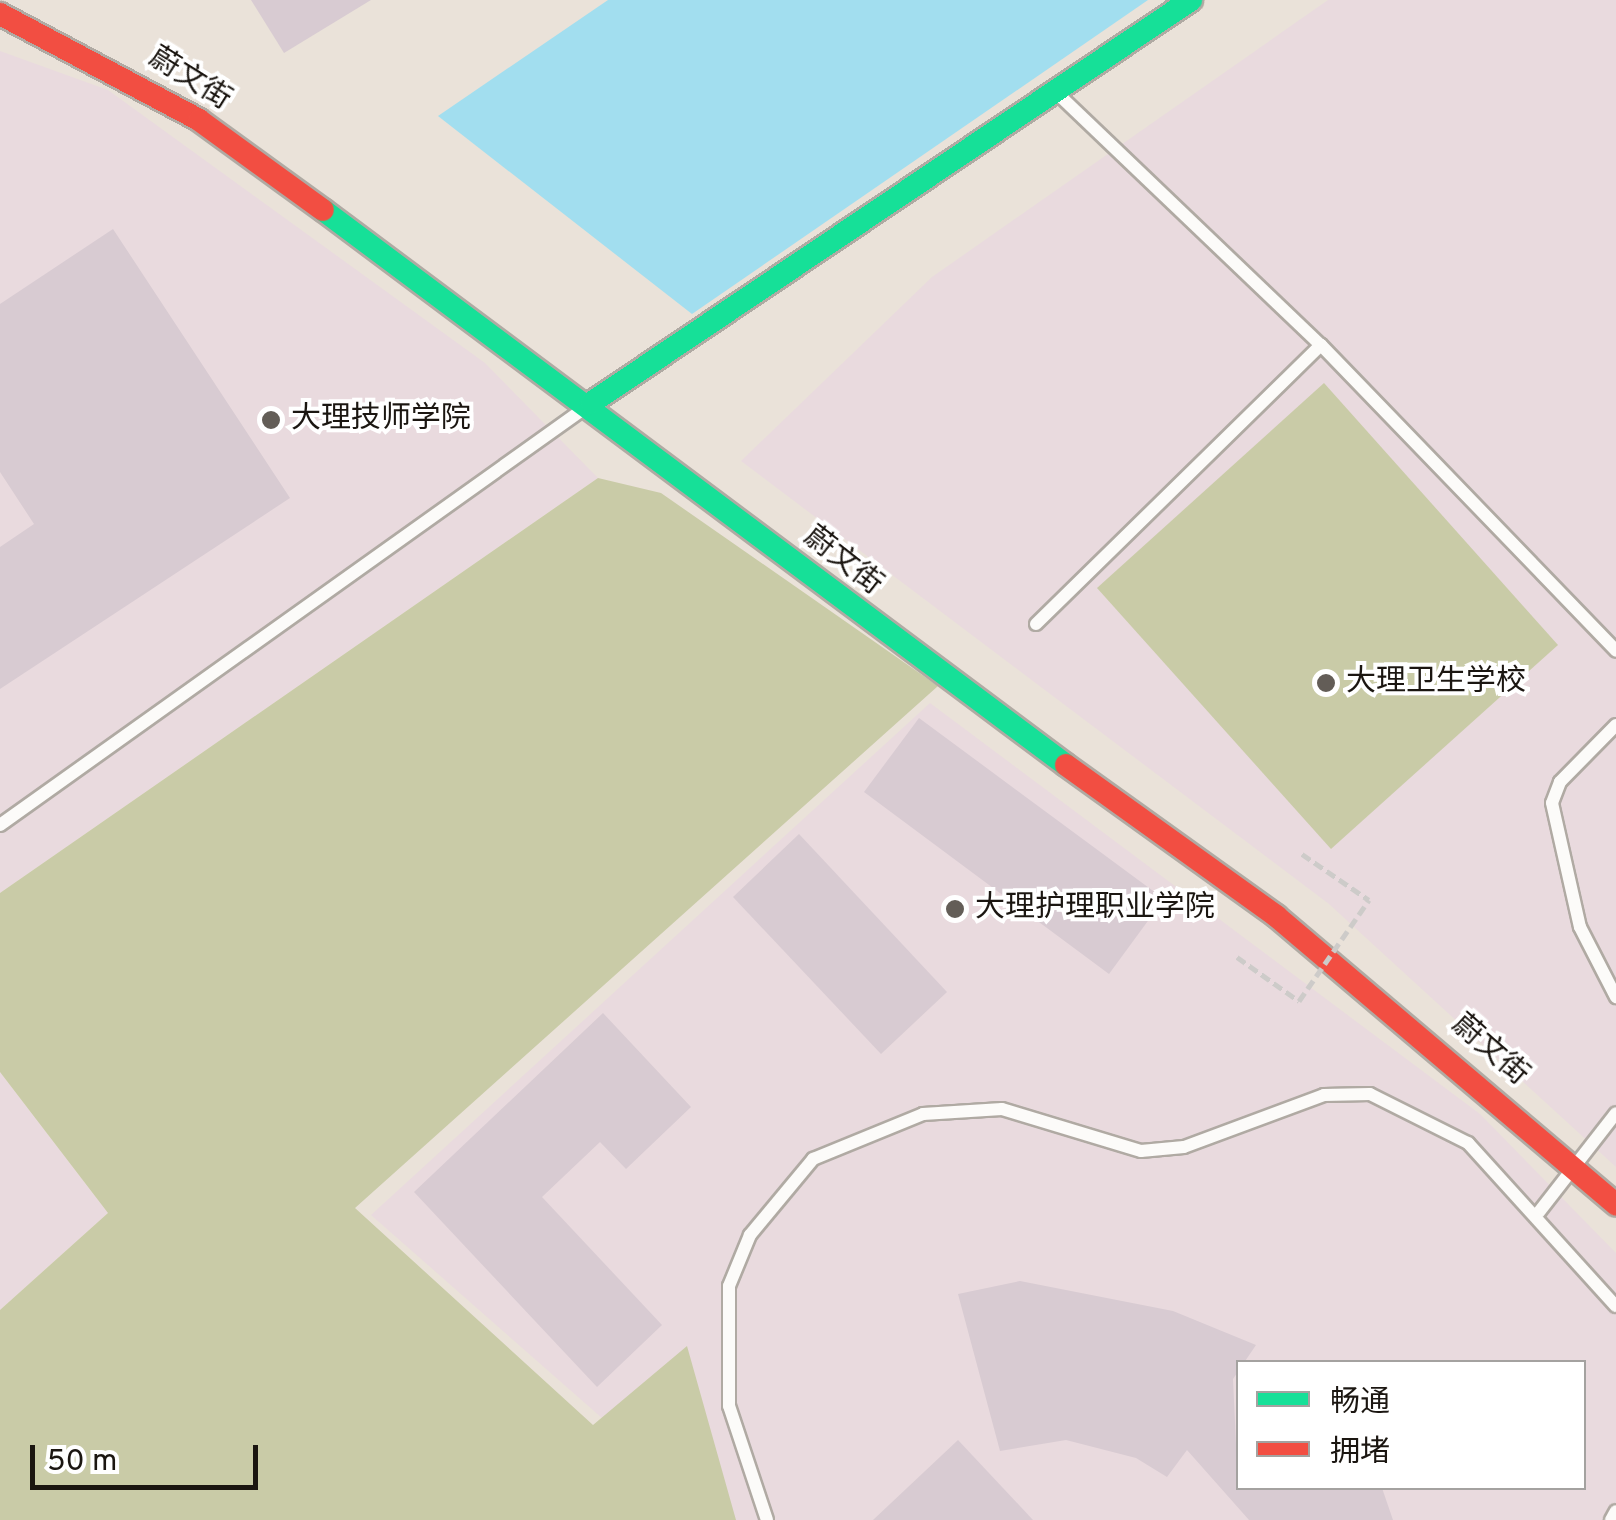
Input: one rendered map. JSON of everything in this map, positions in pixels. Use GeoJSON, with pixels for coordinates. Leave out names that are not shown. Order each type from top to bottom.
{"type":"FeatureCollection","features":[{"type":"Feature","properties":{"kind":"street"},"geometry":{"type":"LineString","coordinates":[[591,403],[1191,0]]}},
{"type":"Feature","properties":{"kind":"street","name":"蔚文街"},"geometry":{"type":"LineString","coordinates":[[0,14],[199,120],[591,403],[908,651],[1276,916],[1616,1204]]}},
{"type":"Feature","properties":{"kind":"lane"},"geometry":{"type":"LineString","coordinates":[[1056,91],[1321,345],[1616,652]]}},
{"type":"Feature","properties":{"kind":"lane"},"geometry":{"type":"LineString","coordinates":[[1036,624],[1321,345]]}},
{"type":"Feature","properties":{"kind":"lane"},"geometry":{"type":"LineString","coordinates":[[0,825],[591,403]]}},
{"type":"Feature","properties":{"kind":"lane"},"geometry":{"type":"LineString","coordinates":[[1616,725],[1560,782],[1552,803],[1580,927],[1616,997]]}},
{"type":"Feature","properties":{"kind":"lane"},"geometry":{"type":"LineString","coordinates":[[767,1520],[729,1406],[729,1286],[782,1187],[850,1137],[923,1114],[1002,1109],[1102,1144],[1184,1148],[1324,1095],[1370,1094],[1468,1144],[1539,1212],[1616,1306]]}},
{"type":"Feature","properties":{"kind":"lane"},"geometry":{"type":"LineString","coordinates":[[1539,1212],[1572,1164],[1616,1113]]}},
{"type":"Feature","properties":{"kind":"lane"},"geometry":{"type":"LineString","coordinates":[[1610,1520],[1616,1510]]}},
{"type":"Feature","properties":{"kind":"path"},"geometry":{"type":"LineString","coordinates":[[1237,957],[1299,1000],[1370,900],[1302,854]]}},
{"type":"Feature","properties":{"kind":"shaded area","name":"大理卫生学校"},"geometry":{"type":"Polygon","coordinates":[[[1328,0],[1616,0],[1616,1167],[1329,904],[741,461],[932,277],[1328,0]]]}},
{"type":"Feature","properties":{"kind":"shaded area","name":"大理技师学院"},"geometry":{"type":"Polygon","coordinates":[[[0,51],[108,90],[485,363],[598,478],[0,893],[0,51]]]}},
{"type":"Feature","properties":{"kind":"shaded area","name":"大理护理职业学院"},"geometry":{"type":"Polygon","coordinates":[[[930,703],[1480,1114],[1616,1253],[1616,1520],[718,1520],[371,1215],[930,703]]]}},
{"type":"Feature","properties":{"kind":"shaded area"},"geometry":{"type":"Polygon","coordinates":[[[0,1072],[108,1213],[0,1310],[0,1072]]]}},
{"type":"Feature","properties":{"kind":"green space"},"geometry":{"type":"Polygon","coordinates":[[[1324,383],[1558,645],[1331,849],[1097,588],[1324,383]]]}},
{"type":"Feature","properties":{"kind":"green space"},"geometry":{"type":"Polygon","coordinates":[[[598,478],[661,493],[938,686],[355,1208],[593,1425],[687,1346],[736,1520],[0,1520],[0,1310],[108,1213],[0,1072],[0,893],[598,478]]]}},
{"type":"Feature","properties":{"kind":"water"},"geometry":{"type":"Polygon","coordinates":[[[608,0],[1148,0],[692,314],[438,116],[608,0]]]}},
{"type":"Feature","properties":{"kind":"building"},"geometry":{"type":"Polygon","coordinates":[[[251,0],[371,0],[284,53],[251,0]]]}},
{"type":"Feature","properties":{"kind":"building"},"geometry":{"type":"Polygon","coordinates":[[[113,229],[290,498],[0,689],[0,547],[34,524],[0,472],[0,304],[113,229]]]}},
{"type":"Feature","properties":{"kind":"building"},"geometry":{"type":"Polygon","coordinates":[[[919,718],[1164,899],[1109,974],[864,792],[919,718]]]}},
{"type":"Feature","properties":{"kind":"building"},"geometry":{"type":"Polygon","coordinates":[[[799,834],[947,992],[881,1054],[733,897],[799,834]]]}},
{"type":"Feature","properties":{"kind":"building"},"geometry":{"type":"Polygon","coordinates":[[[603,1013],[691,1107],[626,1169],[600,1142],[542,1197],[662,1325],[597,1387],[414,1192],[603,1013]]]}},
{"type":"Feature","properties":{"kind":"building"},"geometry":{"type":"Polygon","coordinates":[[[1020,1281],[1173,1311],[1256,1345],[1246,1360],[1236,1360],[1233,1379],[1236,1490],[1383,1490],[1393,1520],[1249,1520],[1187,1450],[1167,1477],[1136,1458],[1066,1440],[1000,1451],[958,1294],[1020,1281]]]}},
{"type":"Feature","properties":{"kind":"building"},"geometry":{"type":"Polygon","coordinates":[[[958,1440],[1033,1520],[873,1520],[958,1440]]]}},
{"type":"Feature","properties":{"kind":"traffic: fast"},"geometry":{"type":"LineString","coordinates":[[591,403],[1191,0]]}},
{"type":"Feature","properties":{"kind":"traffic: fast"},"geometry":{"type":"LineString","coordinates":[[323,210],[1066,765]]}},
{"type":"Feature","properties":{"kind":"traffic: jam"},"geometry":{"type":"LineString","coordinates":[[0,14],[199,120],[323,210]]}},
{"type":"Feature","properties":{"kind":"traffic: jam"},"geometry":{"type":"LineString","coordinates":[[1066,765],[1276,916],[1616,1204]]}},
{"type":"Feature","properties":{"kind":"place","name":"大理技师学院"},"geometry":{"type":"Point","coordinates":[271,420]}},
{"type":"Feature","properties":{"kind":"place","name":"大理卫生学校"},"geometry":{"type":"Point","coordinates":[1326,683]}},
{"type":"Feature","properties":{"kind":"place","name":"大理护理职业学院"},"geometry":{"type":"Point","coordinates":[955,909]}}]}
